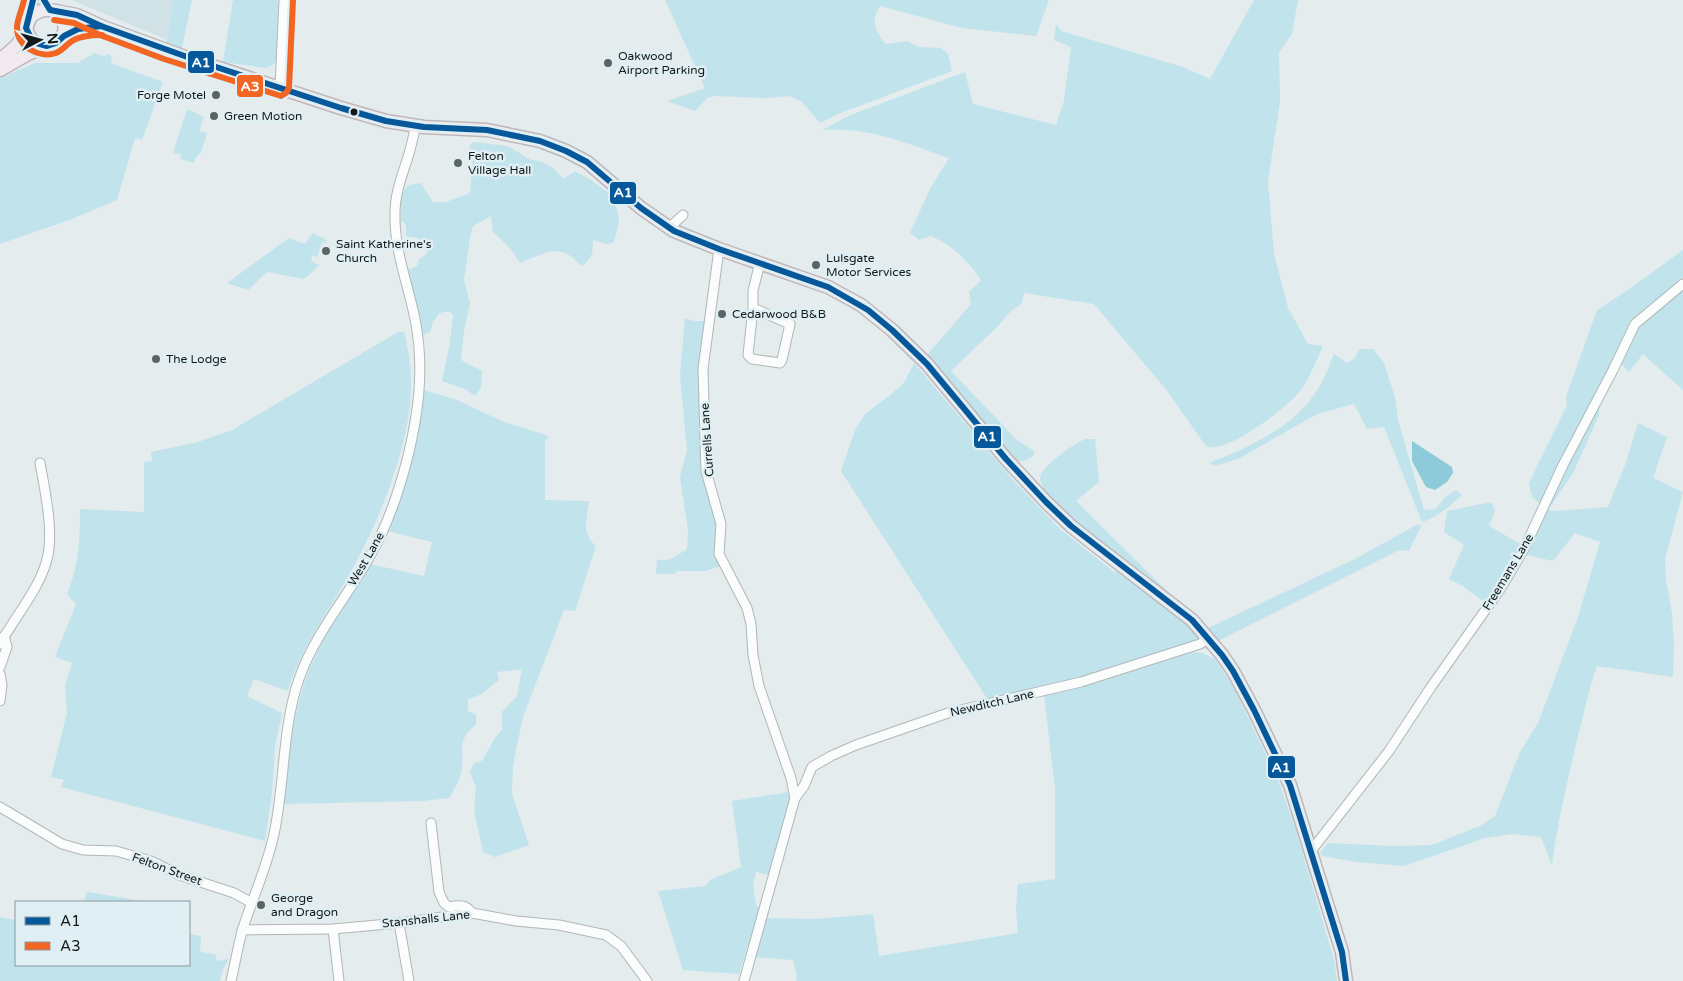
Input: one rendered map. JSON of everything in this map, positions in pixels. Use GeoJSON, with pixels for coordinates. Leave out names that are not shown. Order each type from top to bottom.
{"type":"FeatureCollection","features":[{"type":"Feature","properties":{"kind":"highway"},"geometry":{"type":"LineString","coordinates":[[50,7],[63,20],[64,36]]}},
{"type":"Feature","properties":{"kind":"highway"},"geometry":{"type":"LineString","coordinates":[[0,60],[17,45],[28,23],[38,12],[50,7],[77,15],[101,26],[185,57],[380,120],[415,126],[487,130],[540,141],[587,162],[641,208],[669,228],[719,249],[828,286],[859,304],[875,315],[932,370],[1006,459],[1052,508],[1091,542],[1192,620],[1233,671],[1290,785],[1342,952],[1346,981]]}},
{"type":"Feature","properties":{"kind":"highway"},"geometry":{"type":"LineString","coordinates":[[28,23],[28,34],[33,42],[47,46]]}},
{"type":"Feature","properties":{"kind":"highway"},"geometry":{"type":"LineString","coordinates":[[0,70],[28,54],[56,44],[64,36],[78,29],[101,26]]}},
{"type":"Feature","properties":{"kind":"street"},"geometry":{"type":"LineString","coordinates":[[28,23],[32,0]]}},
{"type":"Feature","properties":{"kind":"street"},"geometry":{"type":"LineString","coordinates":[[280,87],[284,0]]}},
{"type":"Feature","properties":{"kind":"street","name":"West Lane"},"geometry":{"type":"LineString","coordinates":[[231,981],[242,930],[265,868],[274,834],[280,800],[286,742],[299,679],[328,622],[372,554],[382,533],[412,439],[419,398],[420,355],[395,228],[396,194],[411,150],[415,126]]}},
{"type":"Feature","properties":{"kind":"street"},"geometry":{"type":"LineString","coordinates":[[669,228],[683,214]]}},
{"type":"Feature","properties":{"kind":"street","name":"Currells Lane"},"geometry":{"type":"LineString","coordinates":[[719,249],[703,369],[706,471],[721,524],[719,554],[747,608],[751,624],[753,655],[759,686],[791,778],[795,798]]}},
{"type":"Feature","properties":{"kind":"street"},"geometry":{"type":"LineString","coordinates":[[753,308],[790,324],[780,363],[752,358],[748,355],[753,291],[760,262]]}},
{"type":"Feature","properties":{"kind":"street","name":"Freemans Lane"},"geometry":{"type":"LineString","coordinates":[[1311,851],[1389,751],[1510,573],[1524,549],[1563,465],[1635,324],[1683,284]]}},
{"type":"Feature","properties":{"kind":"street"},"geometry":{"type":"LineString","coordinates":[[0,667],[7,647],[2,640],[31,594],[48,556],[50,539],[40,462]]}},
{"type":"Feature","properties":{"kind":"street","name":"Newditch Lane"},"geometry":{"type":"LineString","coordinates":[[795,798],[804,786],[812,767],[856,745],[948,713],[1090,679],[1200,644],[1208,638]]}},
{"type":"Feature","properties":{"kind":"street"},"geometry":{"type":"LineString","coordinates":[[0,674],[2,685],[0,701]]}},
{"type":"Feature","properties":{"kind":"street"},"geometry":{"type":"LineString","coordinates":[[744,981],[795,798]]}},
{"type":"Feature","properties":{"kind":"street","name":"Felton Street"},"geometry":{"type":"LineString","coordinates":[[0,807],[62,844],[83,850],[116,851],[151,861],[179,875],[234,893],[252,903]]}},
{"type":"Feature","properties":{"kind":"street"},"geometry":{"type":"LineString","coordinates":[[431,823],[437,884],[441,899],[449,907],[462,905],[472,913]]}},
{"type":"Feature","properties":{"kind":"street","name":"Stanshalls Lane"},"geometry":{"type":"LineString","coordinates":[[242,930],[333,928],[399,923],[472,913],[516,921],[559,925],[606,935],[622,946],[647,981]]}},
{"type":"Feature","properties":{"kind":"street"},"geometry":{"type":"LineString","coordinates":[[399,923],[409,981]]}},
{"type":"Feature","properties":{"kind":"street"},"geometry":{"type":"LineString","coordinates":[[333,928],[339,981]]}},
{"type":"Feature","properties":{"kind":"shaded area"},"geometry":{"type":"Polygon","coordinates":[[[71,0],[173,0],[166,39],[163,38],[71,0]]]}},
{"type":"Feature","properties":{"kind":"shaded area"},"geometry":{"type":"Polygon","coordinates":[[[173,0],[192,0],[182,48],[166,43],[173,0]]]}},
{"type":"Feature","properties":{"kind":"shaded area"},"geometry":{"type":"Polygon","coordinates":[[[233,0],[278,0],[280,61],[266,68],[223,62],[233,0]]]}},
{"type":"Feature","properties":{"kind":"shaded area"},"geometry":{"type":"Polygon","coordinates":[[[665,0],[1049,0],[1036,36],[962,28],[880,6],[875,17],[875,25],[885,44],[907,41],[918,47],[941,48],[948,54],[952,71],[843,112],[820,123],[802,102],[789,96],[767,98],[714,96],[707,98],[695,111],[667,101],[705,88],[665,0]]]}},
{"type":"Feature","properties":{"kind":"shaded area"},"geometry":{"type":"Polygon","coordinates":[[[1254,0],[1298,0],[1292,34],[1279,52],[1280,102],[1268,181],[1274,254],[1288,308],[1308,344],[1323,346],[1310,375],[1300,391],[1283,408],[1256,428],[1227,444],[1215,447],[1206,446],[1164,387],[1094,304],[1024,293],[1022,303],[1009,313],[951,371],[1017,440],[1034,451],[1034,455],[1027,460],[1020,461],[1015,459],[930,360],[928,354],[971,304],[969,292],[981,280],[971,266],[946,244],[931,236],[919,240],[910,233],[930,189],[949,158],[871,133],[839,129],[823,130],[848,116],[965,72],[973,104],[1056,125],[1064,101],[1071,47],[1054,40],[1056,24],[1061,31],[1183,67],[1210,79],[1254,0]]]}},
{"type":"Feature","properties":{"kind":"shaded area"},"geometry":{"type":"Polygon","coordinates":[[[94,53],[103,56],[109,54],[112,58],[111,63],[163,82],[142,140],[135,138],[117,200],[72,219],[0,244],[0,78],[35,63],[78,63],[94,53]]]}},
{"type":"Feature","properties":{"kind":"shaded area"},"geometry":{"type":"Polygon","coordinates":[[[187,109],[204,117],[199,131],[207,133],[201,152],[194,163],[180,159],[181,155],[173,153],[187,109]]]}},
{"type":"Feature","properties":{"kind":"shaded area"},"geometry":{"type":"Polygon","coordinates":[[[474,142],[508,146],[531,160],[540,161],[552,167],[564,179],[575,171],[618,200],[616,205],[619,218],[614,242],[607,244],[593,240],[591,256],[581,266],[574,258],[559,251],[545,253],[520,263],[511,249],[493,232],[491,216],[473,226],[464,280],[470,303],[464,330],[461,360],[482,371],[481,388],[475,396],[465,389],[442,381],[453,315],[449,311],[440,313],[433,322],[430,332],[424,335],[420,329],[418,312],[405,271],[417,266],[419,259],[427,254],[427,245],[417,238],[406,236],[406,224],[401,221],[401,194],[409,185],[421,183],[433,202],[446,202],[470,193],[473,152],[469,146],[474,142]]]}},
{"type":"Feature","properties":{"kind":"shaded area"},"geometry":{"type":"Polygon","coordinates":[[[313,233],[327,240],[326,243],[322,242],[317,257],[312,255],[311,261],[320,265],[304,279],[267,272],[248,290],[227,283],[289,238],[305,244],[313,233]]]}},
{"type":"Feature","properties":{"kind":"shaded area"},"geometry":{"type":"Polygon","coordinates":[[[1683,250],[1683,390],[1643,354],[1629,372],[1621,363],[1600,383],[1599,415],[1573,473],[1548,510],[1608,507],[1625,465],[1638,423],[1667,437],[1653,478],[1683,492],[1665,559],[1666,579],[1672,614],[1674,644],[1673,677],[1597,666],[1569,774],[1559,819],[1552,865],[1541,837],[1513,834],[1485,838],[1404,866],[1357,862],[1322,856],[1320,853],[1328,843],[1394,846],[1432,845],[1482,825],[1495,816],[1520,752],[1538,723],[1578,617],[1600,542],[1575,533],[1553,561],[1526,555],[1547,510],[1532,497],[1529,483],[1567,405],[1566,397],[1597,310],[1683,250]]]}},
{"type":"Feature","properties":{"kind":"shaded area"},"geometry":{"type":"Polygon","coordinates":[[[685,318],[694,321],[705,321],[698,370],[701,407],[718,524],[721,566],[705,571],[676,571],[675,574],[656,574],[657,559],[669,559],[687,549],[688,530],[680,477],[687,450],[680,375],[685,318]]]}},
{"type":"Feature","properties":{"kind":"shaded area"},"geometry":{"type":"Polygon","coordinates":[[[398,332],[404,332],[409,356],[411,380],[410,405],[400,456],[382,507],[360,555],[307,646],[293,675],[288,691],[254,679],[247,696],[282,713],[275,747],[272,793],[265,841],[61,787],[64,780],[51,777],[67,713],[65,685],[72,663],[55,657],[76,604],[67,594],[78,552],[80,509],[144,512],[144,462],[152,461],[151,452],[198,442],[232,430],[398,332]]]}},
{"type":"Feature","properties":{"kind":"shaded area"},"geometry":{"type":"Polygon","coordinates":[[[1359,349],[1373,349],[1384,363],[1395,397],[1398,420],[1424,510],[1436,509],[1444,498],[1456,490],[1462,495],[1444,511],[1422,522],[1384,427],[1367,429],[1354,404],[1317,414],[1240,458],[1215,466],[1209,463],[1239,451],[1282,426],[1306,405],[1316,392],[1334,354],[1347,363],[1355,358],[1359,349]]]}},
{"type":"Feature","properties":{"kind":"shaded area"},"geometry":{"type":"Polygon","coordinates":[[[914,363],[1014,481],[1060,529],[1113,571],[1171,610],[1190,628],[1198,638],[1197,641],[1105,672],[988,700],[841,471],[855,430],[865,414],[904,383],[914,363]]]}},
{"type":"Feature","properties":{"kind":"shaded area"},"geometry":{"type":"Polygon","coordinates":[[[424,390],[457,400],[504,422],[549,436],[545,441],[545,500],[589,501],[586,525],[588,536],[596,546],[575,611],[564,610],[523,717],[513,765],[512,794],[529,845],[495,857],[483,852],[474,811],[476,787],[470,772],[474,763],[482,761],[495,738],[502,730],[502,712],[517,696],[522,669],[497,672],[499,680],[483,693],[468,700],[468,711],[476,715],[476,724],[464,740],[461,772],[449,798],[423,801],[284,804],[293,730],[303,687],[318,650],[338,615],[370,564],[424,576],[432,542],[387,531],[417,441],[424,390]]]}},
{"type":"Feature","properties":{"kind":"shaded area"},"geometry":{"type":"Polygon","coordinates":[[[1085,439],[1095,439],[1099,482],[1076,501],[1180,604],[1078,524],[1045,490],[1040,478],[1042,473],[1066,450],[1085,439]]]}},
{"type":"Feature","properties":{"kind":"shaded area"},"geometry":{"type":"Polygon","coordinates":[[[1412,441],[1452,467],[1453,473],[1447,482],[1435,490],[1426,487],[1412,461],[1412,441]]]}},
{"type":"Feature","properties":{"kind":"shaded area"},"geometry":{"type":"Polygon","coordinates":[[[1491,502],[1495,511],[1489,526],[1522,545],[1486,603],[1463,586],[1449,579],[1464,545],[1444,532],[1447,511],[1491,502]]]}},
{"type":"Feature","properties":{"kind":"shaded area"},"geometry":{"type":"Polygon","coordinates":[[[1418,524],[1421,526],[1409,551],[1399,550],[1218,641],[1206,629],[1357,558],[1418,524]]]}},
{"type":"Feature","properties":{"kind":"shaded area"},"geometry":{"type":"Polygon","coordinates":[[[1186,652],[1203,653],[1216,660],[1235,690],[1278,780],[1296,830],[1334,960],[1337,981],[796,981],[797,976],[793,960],[753,957],[764,918],[817,919],[873,914],[879,956],[1018,933],[1016,908],[1018,884],[1055,879],[1055,788],[1044,695],[1123,673],[1186,652]]]}},
{"type":"Feature","properties":{"kind":"shaded area"},"geometry":{"type":"Polygon","coordinates":[[[790,792],[791,798],[768,875],[756,872],[753,885],[756,906],[760,907],[739,974],[683,970],[658,891],[706,886],[710,880],[741,867],[732,801],[790,792]]]}},
{"type":"Feature","properties":{"kind":"shaded area"},"geometry":{"type":"Polygon","coordinates":[[[87,892],[143,901],[83,901],[87,892]]]}},
{"type":"Feature","properties":{"kind":"shaded area"},"geometry":{"type":"Polygon","coordinates":[[[0,917],[15,920],[15,966],[190,966],[190,934],[201,936],[200,952],[215,954],[217,961],[229,959],[222,972],[220,981],[0,981],[0,917]]]}},
{"type":"Feature","properties":{"kind":"transit line","name":"A3"},"geometry":{"type":"LineString","coordinates":[[24,0],[17,26],[18,33],[24,45],[36,52],[43,54],[56,53],[75,39],[102,35]]}},
{"type":"Feature","properties":{"kind":"transit line","name":"A1"},"geometry":{"type":"LineString","coordinates":[[33,0],[26,28],[33,42],[47,46],[56,43],[64,36],[78,29],[101,26],[204,63],[386,121],[424,127],[487,130],[540,141],[587,162],[641,208],[674,231],[719,249],[828,287],[868,310],[927,364],[1006,459],[1046,502],[1071,526],[1192,620],[1222,655],[1254,710],[1290,785],[1342,952],[1346,981]]}},
{"type":"Feature","properties":{"kind":"transit line","name":"A1"},"geometry":{"type":"LineString","coordinates":[[44,0],[50,10],[77,15],[101,26]]}},
{"type":"Feature","properties":{"kind":"transit line","name":"A3"},"geometry":{"type":"LineString","coordinates":[[54,20],[74,23],[164,59],[281,96],[289,88],[293,0]]}},
{"type":"Feature","properties":{"kind":"place","name":"Oakwood Airport Parking"},"geometry":{"type":"Point","coordinates":[608,63]}},
{"type":"Feature","properties":{"kind":"place","name":"Forge Motel"},"geometry":{"type":"Point","coordinates":[216,95]}},
{"type":"Feature","properties":{"kind":"place","name":"Green Motion"},"geometry":{"type":"Point","coordinates":[214,116]}},
{"type":"Feature","properties":{"kind":"place","name":"Felton Village Hall"},"geometry":{"type":"Point","coordinates":[458,163]}},
{"type":"Feature","properties":{"kind":"place","name":"Saint Katherine's Church"},"geometry":{"type":"Point","coordinates":[326,251]}},
{"type":"Feature","properties":{"kind":"place","name":"Lulsgate Motor Services"},"geometry":{"type":"Point","coordinates":[816,265]}},
{"type":"Feature","properties":{"kind":"place","name":"Cedarwood B&B"},"geometry":{"type":"Point","coordinates":[722,314]}},
{"type":"Feature","properties":{"kind":"place","name":"The Lodge"},"geometry":{"type":"Point","coordinates":[156,359]}},
{"type":"Feature","properties":{"kind":"place","name":"George and Dragon"},"geometry":{"type":"Point","coordinates":[261,905]}}]}
